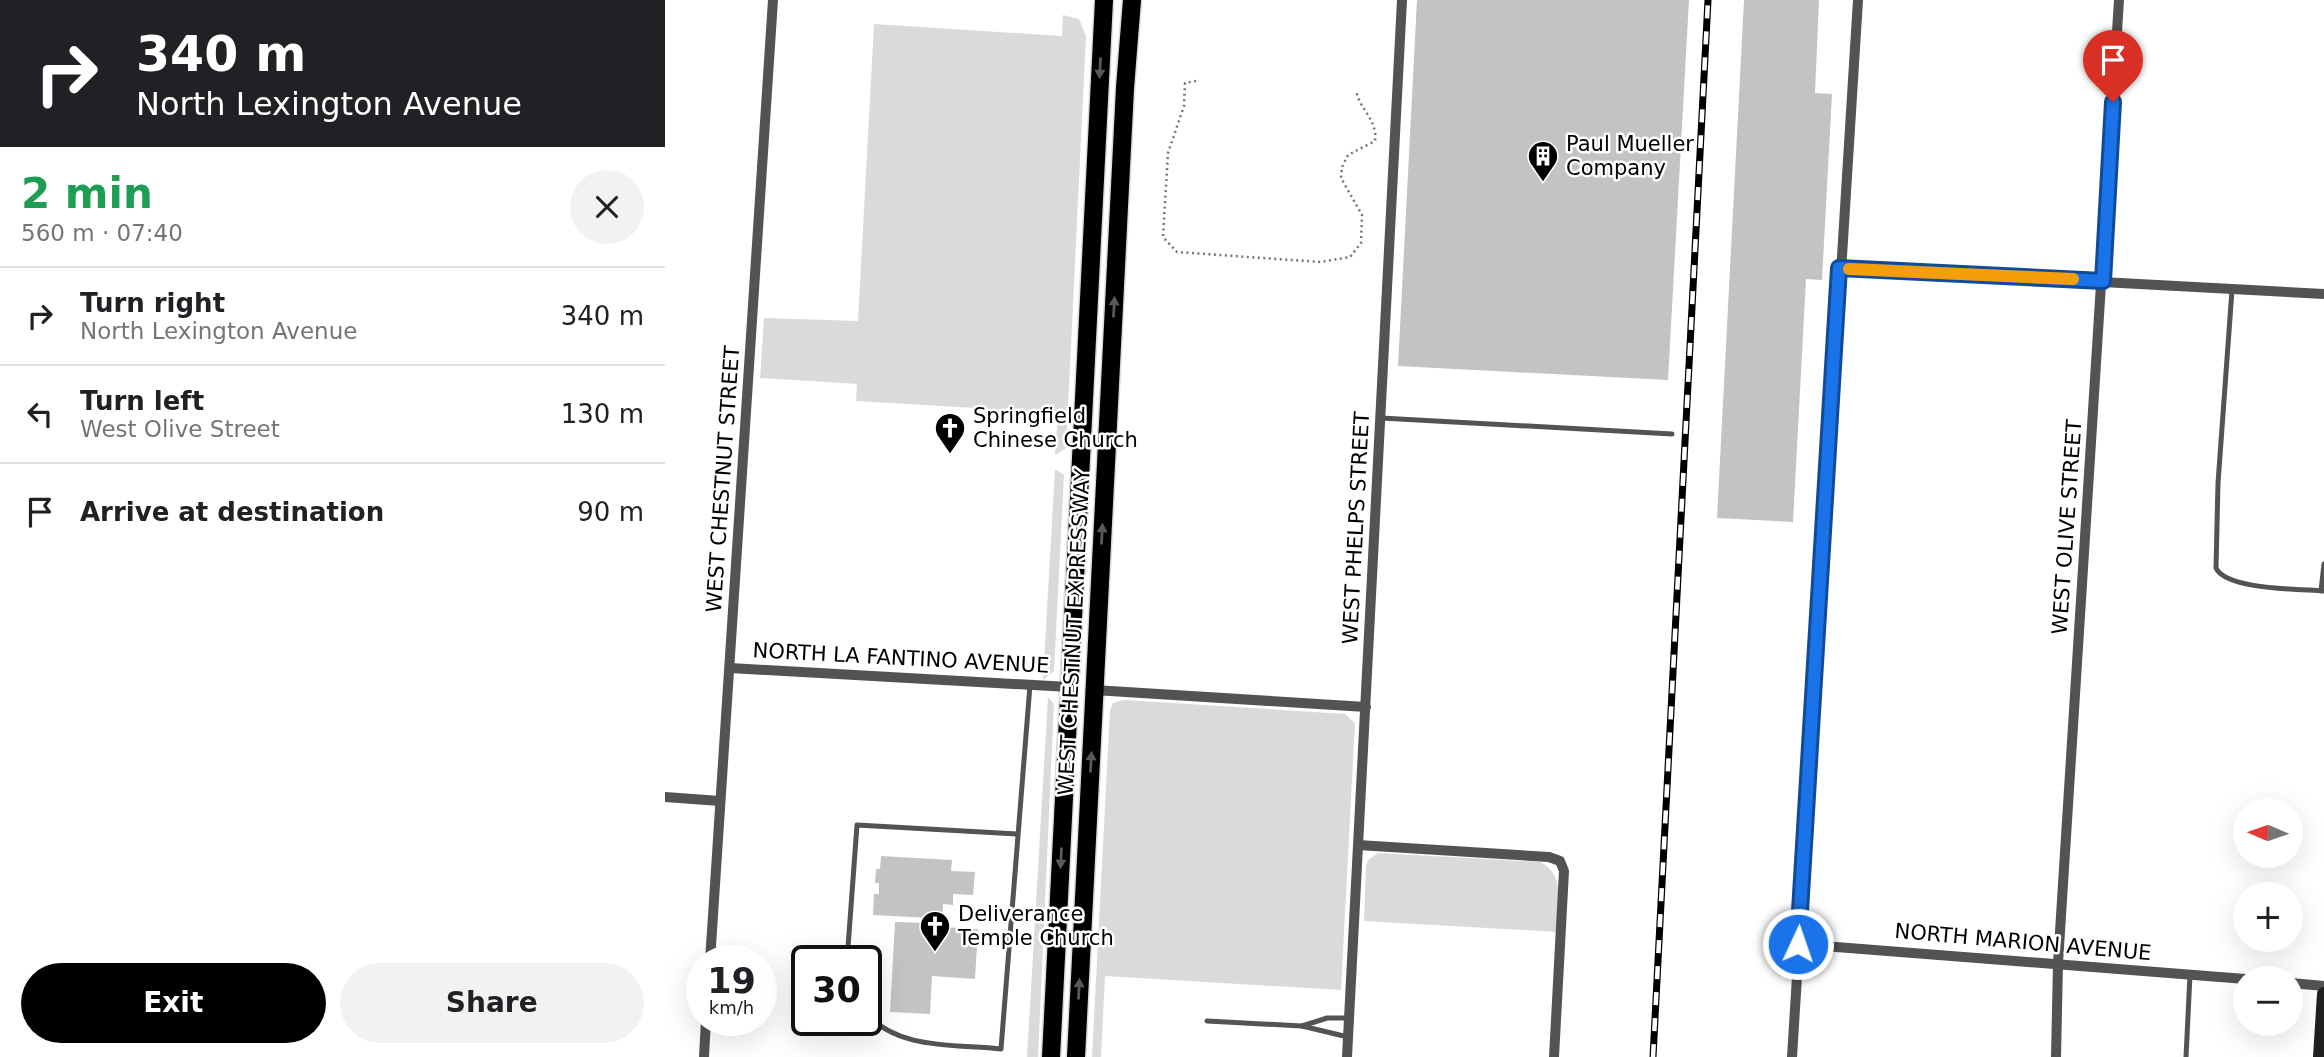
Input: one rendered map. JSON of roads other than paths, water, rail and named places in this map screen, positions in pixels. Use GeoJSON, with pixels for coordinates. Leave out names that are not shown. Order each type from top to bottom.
{"type":"FeatureCollection","features":[{"type":"Feature","properties":{"kind":"main road","name":"WEST CHESTNUT EXPRESSWAY"},"geometry":{"type":"LineString","coordinates":[[1051,1057],[1104,0]]}},
{"type":"Feature","properties":{"kind":"main road","name":"WEST CHESTNUT EXPRESSWAY"},"geometry":{"type":"LineString","coordinates":[[1076,1057],[1125,88],[1132,0]]}},
{"type":"Feature","properties":{"kind":"main road"},"geometry":{"type":"LineString","coordinates":[[2320,1057],[2324,994]]}},
{"type":"Feature","properties":{"kind":"street","name":"WEST CHESTNUT STREET"},"geometry":{"type":"LineString","coordinates":[[711,945],[773,0]]}},
{"type":"Feature","properties":{"kind":"street","name":"WEST PHELPS STREET"},"geometry":{"type":"LineString","coordinates":[[1347,1057],[1402,0]]}},
{"type":"Feature","properties":{"kind":"street"},"geometry":{"type":"LineString","coordinates":[[1791,1057],[1858,0]]}},
{"type":"Feature","properties":{"kind":"street","name":"WEST OLIVE STREET"},"geometry":{"type":"LineString","coordinates":[[2056,1057],[2058,963],[2119,0]]}},
{"type":"Feature","properties":{"kind":"street"},"geometry":{"type":"LineString","coordinates":[[1839,268],[2324,294]]}},
{"type":"Feature","properties":{"kind":"street","name":"NORTH LA FANTINO AVENUE"},"geometry":{"type":"LineString","coordinates":[[730,668],[1069,687]]}},
{"type":"Feature","properties":{"kind":"street"},"geometry":{"type":"LineString","coordinates":[[1094,690],[1366,708]]}},
{"type":"Feature","properties":{"kind":"street"},"geometry":{"type":"LineString","coordinates":[[665,797],[720,802]]}},
{"type":"Feature","properties":{"kind":"street"},"geometry":{"type":"LineString","coordinates":[[1358,845],[1549,857],[1560,861],[1564,871],[1554,1057]]}},
{"type":"Feature","properties":{"kind":"street","name":"NORTH MARION AVENUE"},"geometry":{"type":"LineString","coordinates":[[1798,944],[2233,978]]}},
{"type":"Feature","properties":{"kind":"street"},"geometry":{"type":"LineString","coordinates":[[2303,984],[2324,986]]}},
{"type":"Feature","properties":{"kind":"street"},"geometry":{"type":"LineString","coordinates":[[704,1057],[705,1036]]}},
{"type":"Feature","properties":{"kind":"lane"},"geometry":{"type":"LineString","coordinates":[[2232,288],[2218,483],[2216,568],[2224,577],[2242,583],[2322,591],[2324,564]]}},
{"type":"Feature","properties":{"kind":"lane"},"geometry":{"type":"LineString","coordinates":[[1381,418],[1672,434]]}},
{"type":"Feature","properties":{"kind":"lane"},"geometry":{"type":"LineString","coordinates":[[882,1029],[899,1039],[1001,1049],[1030,685]]}},
{"type":"Feature","properties":{"kind":"lane"},"geometry":{"type":"LineString","coordinates":[[848,945],[857,825],[1017,834]]}},
{"type":"Feature","properties":{"kind":"lane"},"geometry":{"type":"LineString","coordinates":[[2186,1057],[2190,975]]}},
{"type":"Feature","properties":{"kind":"lane"},"geometry":{"type":"LineString","coordinates":[[1302,1026],[1327,1018],[1349,1018]]}},
{"type":"Feature","properties":{"kind":"lane"},"geometry":{"type":"LineString","coordinates":[[1207,1021],[1302,1026],[1348,1037]]}},
{"type":"Feature","properties":{"kind":"railway"},"geometry":{"type":"LineString","coordinates":[[1653,1057],[1708,0]]}},
{"type":"Feature","properties":{"kind":"place","name":"Paul Mueller Company"},"geometry":{"type":"Point","coordinates":[1543,183]}},
{"type":"Feature","properties":{"kind":"place","name":"Springfield Chinese Church"},"geometry":{"type":"Point","coordinates":[950,455]}},
{"type":"Feature","properties":{"kind":"place","name":"Deliverance Temple Church"},"geometry":{"type":"Point","coordinates":[935,953]}}]}
